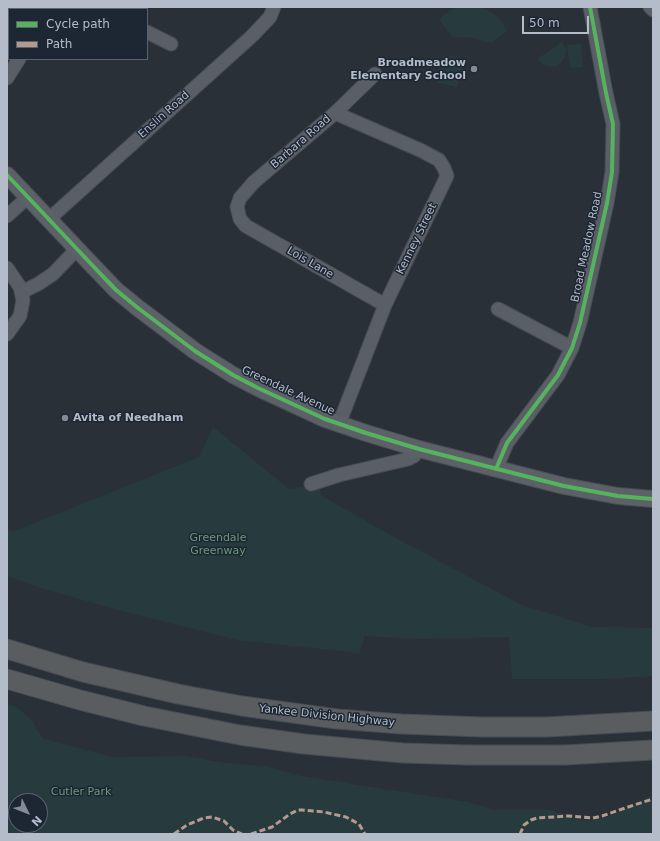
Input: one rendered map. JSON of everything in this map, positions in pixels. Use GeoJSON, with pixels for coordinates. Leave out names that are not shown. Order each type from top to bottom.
{"type":"FeatureCollection","features":[{"type":"Feature","properties":{"kind":"highway","name":"Yankee Division Highway"},"geometry":{"type":"LineString","coordinates":[[7,649],[83,672],[172,693],[242,706],[337,719],[401,724],[493,728],[547,727],[653,721]]}},
{"type":"Feature","properties":{"kind":"highway"},"geometry":{"type":"LineString","coordinates":[[7,679],[80,700],[144,716],[240,734],[311,744],[403,753],[481,756],[565,755],[653,750]]}},
{"type":"Feature","properties":{"kind":"main road","name":"Greendale Avenue"},"geometry":{"type":"LineString","coordinates":[[7,175],[116,290],[132,304],[195,351],[226,371],[258,388],[298,408],[339,424],[419,449],[533,479],[593,492],[653,500]]}},
{"type":"Feature","properties":{"kind":"street","name":"Enslin Road"},"geometry":{"type":"LineString","coordinates":[[49,219],[252,36],[270,17],[274,7]]}},
{"type":"Feature","properties":{"kind":"street","name":"Broad Meadow Road"},"geometry":{"type":"LineString","coordinates":[[496,469],[507,443],[558,374],[572,348],[580,323],[607,203],[612,172],[613,124],[590,7]]}},
{"type":"Feature","properties":{"kind":"street"},"geometry":{"type":"LineString","coordinates":[[650,7],[653,10]]}},
{"type":"Feature","properties":{"kind":"street"},"geometry":{"type":"LineString","coordinates":[[148,32],[171,44]]}},
{"type":"Feature","properties":{"kind":"street"},"geometry":{"type":"LineString","coordinates":[[7,78],[19,60]]}},
{"type":"Feature","properties":{"kind":"street","name":"Barbara Road"},"geometry":{"type":"LineString","coordinates":[[239,216],[237,207],[240,198],[254,182],[335,113],[375,74]]}},
{"type":"Feature","properties":{"kind":"street","name":"Kenney Street"},"geometry":{"type":"LineString","coordinates":[[335,113],[420,150],[439,160],[447,176],[385,305],[339,424]]}},
{"type":"Feature","properties":{"kind":"street"},"geometry":{"type":"LineString","coordinates":[[7,216],[28,197]]}},
{"type":"Feature","properties":{"kind":"street","name":"Lois Lane"},"geometry":{"type":"LineString","coordinates":[[239,216],[246,226],[385,305]]}},
{"type":"Feature","properties":{"kind":"street"},"geometry":{"type":"LineString","coordinates":[[22,292],[53,274],[77,249]]}},
{"type":"Feature","properties":{"kind":"street"},"geometry":{"type":"LineString","coordinates":[[7,268],[22,292],[23,300],[22,311],[17,321],[7,334]]}},
{"type":"Feature","properties":{"kind":"street"},"geometry":{"type":"LineString","coordinates":[[498,309],[572,348]]}},
{"type":"Feature","properties":{"kind":"street"},"geometry":{"type":"LineString","coordinates":[[311,484],[339,475],[408,459],[414,456],[419,449]]}},
{"type":"Feature","properties":{"kind":"green space"},"geometry":{"type":"Polygon","coordinates":[[[458,7],[481,7],[493,13],[501,21],[507,31],[491,43],[469,37],[452,37],[439,19],[450,10],[458,7]]]}},
{"type":"Feature","properties":{"kind":"green space"},"geometry":{"type":"Polygon","coordinates":[[[562,41],[567,51],[563,61],[557,66],[550,67],[540,62],[538,58],[562,41]]]}},
{"type":"Feature","properties":{"kind":"green space"},"geometry":{"type":"Polygon","coordinates":[[[581,44],[583,67],[570,68],[567,45],[581,44]]]}},
{"type":"Feature","properties":{"kind":"green space"},"geometry":{"type":"Polygon","coordinates":[[[443,55],[463,59],[457,87],[437,83],[443,55]]]}},
{"type":"Feature","properties":{"kind":"green space","name":"Greendale Greenway"},"geometry":{"type":"Polygon","coordinates":[[[213,427],[289,489],[323,484],[320,490],[322,496],[394,537],[522,605],[592,627],[653,628],[653,676],[604,679],[512,679],[509,637],[421,639],[365,636],[359,653],[237,640],[118,610],[41,588],[7,576],[7,528],[12,532],[199,457],[213,427]]]}},
{"type":"Feature","properties":{"kind":"green space","name":"Cutler Park"},"geometry":{"type":"Polygon","coordinates":[[[7,704],[16,707],[32,720],[38,732],[44,739],[113,757],[185,756],[225,763],[265,766],[301,776],[468,802],[494,810],[552,810],[571,818],[591,821],[615,814],[653,795],[653,834],[7,834],[7,704]]]}},
{"type":"Feature","properties":{"kind":"marked path"},"geometry":{"type":"LineString","coordinates":[[520,834],[524,825],[537,818],[568,816],[593,818],[653,799]]}},
{"type":"Feature","properties":{"kind":"marked path"},"geometry":{"type":"LineString","coordinates":[[251,834],[272,827],[298,810],[324,812],[346,817],[359,824],[365,834]]}},
{"type":"Feature","properties":{"kind":"marked path"},"geometry":{"type":"LineString","coordinates":[[174,834],[187,825],[204,818],[212,817],[224,821],[233,830],[242,834]]}},
{"type":"Feature","properties":{"kind":"cycle path"},"geometry":{"type":"LineString","coordinates":[[496,469],[507,443],[558,375],[572,348],[580,323],[607,203],[612,172],[613,124],[590,7]]}},
{"type":"Feature","properties":{"kind":"cycle path"},"geometry":{"type":"LineString","coordinates":[[7,175],[116,290],[195,351],[233,375],[258,388],[325,419],[419,449],[564,486],[618,496],[653,499]]}},
{"type":"Feature","properties":{"kind":"place","name":"Broadmeadow Elementary School"},"geometry":{"type":"Point","coordinates":[474,69]}},
{"type":"Feature","properties":{"kind":"place","name":"Avita of Needham"},"geometry":{"type":"Point","coordinates":[65,418]}}]}
